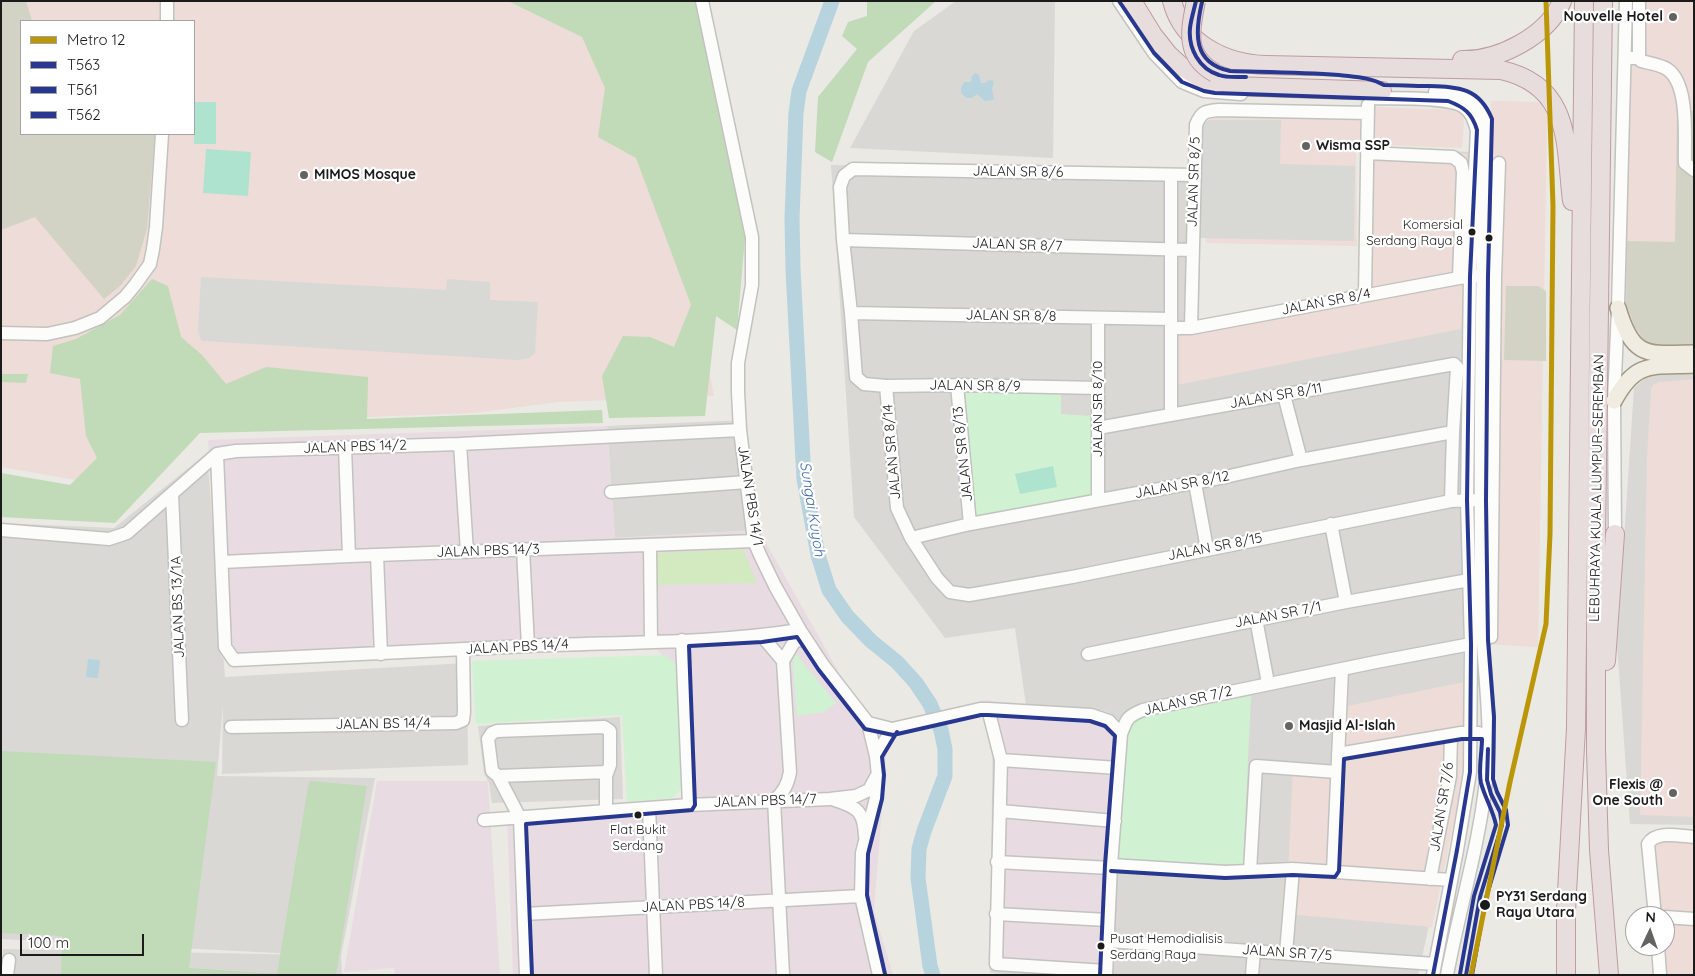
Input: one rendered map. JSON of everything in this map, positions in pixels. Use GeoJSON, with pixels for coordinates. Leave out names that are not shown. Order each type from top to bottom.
{"type":"FeatureCollection","features":[{"type":"Feature","properties":{"kind":"highway"},"geometry":{"type":"LineString","coordinates":[[1132,1],[1153,35],[1168,54],[1181,66],[1204,80],[1232,86],[1375,94],[1375,86],[1368,85],[1334,81],[1230,77],[1215,73],[1203,65],[1191,44],[1190,29],[1196,1]]}},
{"type":"Feature","properties":{"kind":"highway"},"geometry":{"type":"LineString","coordinates":[[1172,1],[1182,25],[1195,39],[1218,55],[1241,63],[1501,70],[1526,79],[1539,88],[1559,114],[1567,144],[1572,200],[1582,230]]}},
{"type":"Feature","properties":{"kind":"highway"},"geometry":{"type":"LineString","coordinates":[[1185,1],[1189,14],[1213,39],[1244,52],[1282,55],[1466,60],[1496,54],[1528,39],[1547,26],[1556,15],[1562,1]]}},
{"type":"Feature","properties":{"kind":"highway","name":"LEBUHRAYA KUALA LUMPUR–SEREMBAN"},"geometry":{"type":"LineString","coordinates":[[1566,975],[1568,883],[1576,728],[1584,1]]}},
{"type":"Feature","properties":{"kind":"highway","name":"LEBUHRAYA KUALA LUMPUR–SEREMBAN"},"geometry":{"type":"LineString","coordinates":[[1603,1],[1595,695],[1599,850],[1609,975]]}},
{"type":"Feature","properties":{"kind":"highway"},"geometry":{"type":"LineString","coordinates":[[1595,695],[1606,663],[1615,534]]}},
{"type":"Feature","properties":{"kind":"main road"},"geometry":{"type":"LineString","coordinates":[[1618,308],[1627,335],[1636,346],[1644,351],[1658,354],[1694,354]]}},
{"type":"Feature","properties":{"kind":"main road"},"geometry":{"type":"LineString","coordinates":[[1614,401],[1626,381],[1638,371],[1647,367],[1694,365]]}},
{"type":"Feature","properties":{"kind":"street"},"geometry":{"type":"LineString","coordinates":[[167,1],[167,20]]}},
{"type":"Feature","properties":{"kind":"street","name":"JALAN PBS 14/1"},"geometry":{"type":"LineString","coordinates":[[702,1],[752,237],[752,284],[738,363],[738,392],[740,430],[754,541],[804,635],[823,665],[868,723],[876,756],[878,775],[876,798],[862,853],[861,896],[879,975]]}},
{"type":"Feature","properties":{"kind":"street"},"geometry":{"type":"LineString","coordinates":[[1118,1],[1154,53],[1182,82],[1204,91],[1215,93],[1455,93],[1466,96],[1475,102],[1482,111],[1486,122],[1484,189],[1470,277]]}},
{"type":"Feature","properties":{"kind":"street"},"geometry":{"type":"LineString","coordinates":[[1615,534],[1614,401],[1626,1]]}},
{"type":"Feature","properties":{"kind":"street"},"geometry":{"type":"LineString","coordinates":[[1639,1],[1639,58]]}},
{"type":"Feature","properties":{"kind":"street"},"geometry":{"type":"LineString","coordinates":[[1625,58],[1639,58],[1641,61],[1668,69],[1676,79],[1689,109],[1685,163],[1694,170]]}},
{"type":"Feature","properties":{"kind":"street"},"geometry":{"type":"LineString","coordinates":[[1365,295],[1368,113],[1375,94]]}},
{"type":"Feature","properties":{"kind":"street"},"geometry":{"type":"LineString","coordinates":[[1375,94],[1448,101],[1462,106],[1474,120],[1477,130],[1470,277],[1488,383],[1474,500],[1469,580],[1481,641]]}},
{"type":"Feature","properties":{"kind":"street","name":"JALAN SR 8/5"},"geometry":{"type":"LineString","coordinates":[[1191,328],[1194,175],[1196,125],[1199,116],[1207,110],[1368,113]]}},
{"type":"Feature","properties":{"kind":"street"},"geometry":{"type":"LineString","coordinates":[[1,332],[46,334],[82,326],[100,318],[125,297],[135,285],[150,264],[153,249],[162,135]]}},
{"type":"Feature","properties":{"kind":"street"},"geometry":{"type":"LineString","coordinates":[[1367,153],[1453,157],[1461,163],[1463,172],[1470,277],[1474,500],[1481,641],[1489,734],[1487,780],[1474,853],[1459,913],[1447,975]]}},
{"type":"Feature","properties":{"kind":"street"},"geometry":{"type":"LineString","coordinates":[[1434,970],[1468,788],[1481,641],[1488,383],[1495,276],[1499,163]]}},
{"type":"Feature","properties":{"kind":"street","name":"JALAN SR 8/6"},"geometry":{"type":"LineString","coordinates":[[843,240],[840,187],[844,176],[853,169],[1194,175]]}},
{"type":"Feature","properties":{"kind":"street","name":"JALAN SR 8/5"},"geometry":{"type":"LineString","coordinates":[[1171,175],[1171,415]]}},
{"type":"Feature","properties":{"kind":"street"},"geometry":{"type":"LineString","coordinates":[[1484,189],[1498,190]]}},
{"type":"Feature","properties":{"kind":"street"},"geometry":{"type":"LineString","coordinates":[[843,240],[851,313]]}},
{"type":"Feature","properties":{"kind":"street","name":"JALAN SR 8/7"},"geometry":{"type":"LineString","coordinates":[[843,240],[1192,250]]}},
{"type":"Feature","properties":{"kind":"street","name":"JALAN SR 8/4"},"geometry":{"type":"LineString","coordinates":[[1171,324],[1191,328],[1470,277]]}},
{"type":"Feature","properties":{"kind":"street","name":"JALAN SR 8/8"},"geometry":{"type":"LineString","coordinates":[[851,313],[1098,318],[1171,324]]}},
{"type":"Feature","properties":{"kind":"street","name":"JALAN SR 8/9"},"geometry":{"type":"LineString","coordinates":[[851,313],[856,377],[864,384],[886,386],[956,385],[1098,388]]}},
{"type":"Feature","properties":{"kind":"street","name":"JALAN SR 8/10"},"geometry":{"type":"LineString","coordinates":[[1098,318],[1098,500]]}},
{"type":"Feature","properties":{"kind":"street","name":"JALAN SR 8/11"},"geometry":{"type":"LineString","coordinates":[[1098,428],[1454,364],[1457,367],[1453,432]]}},
{"type":"Feature","properties":{"kind":"street","name":"JALAN SR 8/13"},"geometry":{"type":"LineString","coordinates":[[956,385],[970,524]]}},
{"type":"Feature","properties":{"kind":"street","name":"JALAN SR 8/14"},"geometry":{"type":"LineString","coordinates":[[886,386],[897,508],[911,538],[937,578],[950,592]]}},
{"type":"Feature","properties":{"kind":"street"},"geometry":{"type":"LineString","coordinates":[[1284,394],[1300,460]]}},
{"type":"Feature","properties":{"kind":"street","name":"JALAN PBS 14/2"},"geometry":{"type":"LineString","coordinates":[[217,454],[236,451],[460,444],[740,430]]}},
{"type":"Feature","properties":{"kind":"street"},"geometry":{"type":"LineString","coordinates":[[1452,501],[1453,432]]}},
{"type":"Feature","properties":{"kind":"street","name":"JALAN SR 8/12"},"geometry":{"type":"LineString","coordinates":[[911,538],[970,524],[1453,432]]}},
{"type":"Feature","properties":{"kind":"street"},"geometry":{"type":"LineString","coordinates":[[460,444],[467,552]]}},
{"type":"Feature","properties":{"kind":"street"},"geometry":{"type":"LineString","coordinates":[[345,447],[350,556]]}},
{"type":"Feature","properties":{"kind":"street"},"geometry":{"type":"LineString","coordinates":[[1,530],[109,539],[127,533],[217,454]]}},
{"type":"Feature","properties":{"kind":"street"},"geometry":{"type":"LineString","coordinates":[[217,454],[222,562]]}},
{"type":"Feature","properties":{"kind":"street"},"geometry":{"type":"LineString","coordinates":[[611,492],[747,482]]}},
{"type":"Feature","properties":{"kind":"street"},"geometry":{"type":"LineString","coordinates":[[1195,482],[1207,549]]}},
{"type":"Feature","properties":{"kind":"street","name":"JALAN BS 13/1A"},"geometry":{"type":"LineString","coordinates":[[172,494],[182,720]]}},
{"type":"Feature","properties":{"kind":"street","name":"JALAN SR 8/15"},"geometry":{"type":"LineString","coordinates":[[950,592],[969,595],[1452,501],[1474,500]]}},
{"type":"Feature","properties":{"kind":"street"},"geometry":{"type":"LineString","coordinates":[[1331,524],[1346,602]]}},
{"type":"Feature","properties":{"kind":"street","name":"JALAN PBS 14/3"},"geometry":{"type":"LineString","coordinates":[[222,562],[754,541]]}},
{"type":"Feature","properties":{"kind":"street"},"geometry":{"type":"LineString","coordinates":[[650,545],[651,642]]}},
{"type":"Feature","properties":{"kind":"street"},"geometry":{"type":"LineString","coordinates":[[524,549],[528,646]]}},
{"type":"Feature","properties":{"kind":"street"},"geometry":{"type":"LineString","coordinates":[[377,555],[381,654]]}},
{"type":"Feature","properties":{"kind":"street","name":"JALAN PBS 14/4"},"geometry":{"type":"LineString","coordinates":[[222,562],[225,647],[234,660],[804,635]]}},
{"type":"Feature","properties":{"kind":"street","name":"JALAN SR 7/1"},"geometry":{"type":"LineString","coordinates":[[1088,654],[1256,619],[1469,580]]}},
{"type":"Feature","properties":{"kind":"street"},"geometry":{"type":"LineString","coordinates":[[783,660],[762,636],[779,630],[786,623],[788,608]]}},
{"type":"Feature","properties":{"kind":"street"},"geometry":{"type":"LineString","coordinates":[[1256,619],[1268,684]]}},
{"type":"Feature","properties":{"kind":"street"},"geometry":{"type":"LineString","coordinates":[[783,975],[774,800],[782,794],[790,772],[783,660],[794,642],[804,635]]}},
{"type":"Feature","properties":{"kind":"street"},"geometry":{"type":"LineString","coordinates":[[682,640],[689,805]]}},
{"type":"Feature","properties":{"kind":"street","name":"JALAN SR 7/2"},"geometry":{"type":"LineString","coordinates":[[1106,973],[1111,867],[1121,734],[1130,715],[1143,710],[1481,641]]}},
{"type":"Feature","properties":{"kind":"street","name":"JALAN BS 14/4"},"geometry":{"type":"LineString","coordinates":[[232,727],[456,723],[463,720],[464,712],[463,650]]}},
{"type":"Feature","properties":{"kind":"street"},"geometry":{"type":"LineString","coordinates":[[1333,871],[1342,669]]}},
{"type":"Feature","properties":{"kind":"street"},"geometry":{"type":"LineString","coordinates":[[868,723],[896,728],[984,709],[1091,715],[1109,721],[1121,734]]}},
{"type":"Feature","properties":{"kind":"street"},"geometry":{"type":"LineString","coordinates":[[984,709],[1002,760],[996,964],[1106,973]]}},
{"type":"Feature","properties":{"kind":"street"},"geometry":{"type":"LineString","coordinates":[[526,975],[520,818],[498,776],[492,771],[488,739],[497,730],[604,727],[610,731],[611,739],[610,765],[606,772],[606,811]]}},
{"type":"Feature","properties":{"kind":"street"},"geometry":{"type":"LineString","coordinates":[[876,756],[896,728]]}},
{"type":"Feature","properties":{"kind":"street"},"geometry":{"type":"LineString","coordinates":[[1338,754],[1451,734],[1489,734]]}},
{"type":"Feature","properties":{"kind":"street","name":"JALAN SR 7/6"},"geometry":{"type":"LineString","coordinates":[[1430,879],[1450,776],[1451,734]]}},
{"type":"Feature","properties":{"kind":"street"},"geometry":{"type":"LineString","coordinates":[[1002,760],[1118,768]]}},
{"type":"Feature","properties":{"kind":"street"},"geometry":{"type":"LineString","coordinates":[[1250,871],[1255,768],[1257,766],[1337,772]]}},
{"type":"Feature","properties":{"kind":"street"},"geometry":{"type":"LineString","coordinates":[[498,776],[606,772]]}},
{"type":"Feature","properties":{"kind":"street"},"geometry":{"type":"LineString","coordinates":[[790,772],[795,785],[802,795],[812,799]]}},
{"type":"Feature","properties":{"kind":"street","name":"JALAN PBS 14/7"},"geometry":{"type":"LineString","coordinates":[[484,820],[689,805],[830,799],[856,796],[869,790],[878,775]]}},
{"type":"Feature","properties":{"kind":"street","name":"JALAN PBS 14/7"},"geometry":{"type":"LineString","coordinates":[[830,799],[853,806],[860,814],[865,838]]}},
{"type":"Feature","properties":{"kind":"street"},"geometry":{"type":"LineString","coordinates":[[649,808],[656,975]]}},
{"type":"Feature","properties":{"kind":"street"},"geometry":{"type":"LineString","coordinates":[[1000,811],[1115,821]]}},
{"type":"Feature","properties":{"kind":"street"},"geometry":{"type":"LineString","coordinates":[[1654,906],[1648,844],[1651,839],[1662,835],[1694,837]]}},
{"type":"Feature","properties":{"kind":"street"},"geometry":{"type":"LineString","coordinates":[[998,862],[1225,872],[1293,869],[1451,880]]}},
{"type":"Feature","properties":{"kind":"street"},"geometry":{"type":"LineString","coordinates":[[1286,953],[1293,869]]}},
{"type":"Feature","properties":{"kind":"street","name":"JALAN PBS 14/8"},"geometry":{"type":"LineString","coordinates":[[524,914],[861,896]]}},
{"type":"Feature","properties":{"kind":"street"},"geometry":{"type":"LineString","coordinates":[[996,914],[1108,920]]}},
{"type":"Feature","properties":{"kind":"street"},"geometry":{"type":"LineString","coordinates":[[1675,918],[1694,919]]}},
{"type":"Feature","properties":{"kind":"street","name":"JALAN SR 7/5"},"geometry":{"type":"LineString","coordinates":[[1108,941],[1286,953],[1434,970]]}},
{"type":"Feature","properties":{"kind":"street"},"geometry":{"type":"LineString","coordinates":[[1252,975],[1254,951]]}},
{"type":"Feature","properties":{"kind":"street"},"geometry":{"type":"LineString","coordinates":[[1659,956],[1660,975]]}},
{"type":"Feature","properties":{"kind":"street"},"geometry":{"type":"LineString","coordinates":[[7,975],[9,960]]}},
{"type":"Feature","properties":{"kind":"shaded area"},"geometry":{"type":"Polygon","coordinates":[[[1,1],[664,1],[683,230],[714,396],[558,402],[474,413],[201,423],[123,488],[1,467],[1,1]]]}},
{"type":"Feature","properties":{"kind":"shaded area"},"geometry":{"type":"Polygon","coordinates":[[[1,1],[26,1],[32,20],[20,20],[20,135],[155,135],[147,229],[136,266],[120,286],[104,299],[35,217],[1,230],[1,1]]]}},
{"type":"Feature","properties":{"kind":"shaded area"},"geometry":{"type":"Polygon","coordinates":[[[956,1],[1055,1],[1053,158],[850,148],[914,31],[956,1]]]}},
{"type":"Feature","properties":{"kind":"shaded area"},"geometry":{"type":"Polygon","coordinates":[[[1631,1],[1694,1],[1694,350],[1645,349],[1623,313],[1631,1]]]}},
{"type":"Feature","properties":{"kind":"shaded area"},"geometry":{"type":"Polygon","coordinates":[[[1491,101],[1541,102],[1547,117],[1538,647],[1484,644],[1491,101]]]}},
{"type":"Feature","properties":{"kind":"shaded area"},"geometry":{"type":"Polygon","coordinates":[[[1371,107],[1458,110],[1464,120],[1462,148],[1356,144],[1357,246],[1206,243],[1210,115],[1371,107]]]}},
{"type":"Feature","properties":{"kind":"shaded area"},"geometry":{"type":"Polygon","coordinates":[[[1677,111],[1694,111],[1694,345],[1655,346],[1644,340],[1635,327],[1626,305],[1627,241],[1675,242],[1677,111]]]}},
{"type":"Feature","properties":{"kind":"shaded area"},"geometry":{"type":"Polygon","coordinates":[[[1209,120],[1281,120],[1280,164],[1355,166],[1354,241],[1199,238],[1202,125],[1209,120]]]}},
{"type":"Feature","properties":{"kind":"shaded area"},"geometry":{"type":"Polygon","coordinates":[[[1360,146],[1470,152],[1464,360],[1463,775],[1418,975],[1018,975],[990,973],[993,703],[1026,705],[1015,628],[945,638],[854,517],[831,165],[1201,171],[1199,320],[1360,288],[1360,146]]]}},
{"type":"Feature","properties":{"kind":"shaded area"},"geometry":{"type":"Polygon","coordinates":[[[1365,150],[1467,154],[1463,274],[1362,289],[1365,150]]]}},
{"type":"Feature","properties":{"kind":"shaded area"},"geometry":{"type":"Polygon","coordinates":[[[201,277],[446,290],[447,279],[490,282],[490,300],[538,302],[535,353],[529,358],[518,360],[204,341],[201,340],[198,331],[201,277]]]}},
{"type":"Feature","properties":{"kind":"shaded area"},"geometry":{"type":"Polygon","coordinates":[[[1464,279],[1461,329],[1177,385],[1177,333],[1464,279]]]}},
{"type":"Feature","properties":{"kind":"shaded area"},"geometry":{"type":"Polygon","coordinates":[[[1506,286],[1538,286],[1546,291],[1546,361],[1504,360],[1506,286]]]}},
{"type":"Feature","properties":{"kind":"shaded area"},"geometry":{"type":"Polygon","coordinates":[[[1694,372],[1694,825],[1630,824],[1617,644],[1634,388],[1647,376],[1694,372]]]}},
{"type":"Feature","properties":{"kind":"shaded area"},"geometry":{"type":"Polygon","coordinates":[[[1694,379],[1694,817],[1640,815],[1647,457],[1651,389],[1653,385],[1659,382],[1694,379]]]}},
{"type":"Feature","properties":{"kind":"shaded area"},"geometry":{"type":"Polygon","coordinates":[[[746,420],[759,530],[615,538],[607,426],[746,420]]]}},
{"type":"Feature","properties":{"kind":"shaded area"},"geometry":{"type":"Polygon","coordinates":[[[607,426],[615,538],[759,530],[866,721],[887,743],[874,911],[893,975],[513,975],[507,818],[683,800],[672,668],[657,649],[230,664],[221,657],[208,440],[607,426]]]}},
{"type":"Feature","properties":{"kind":"shaded area"},"geometry":{"type":"Polygon","coordinates":[[[207,453],[225,677],[467,663],[468,765],[222,774],[223,704],[217,776],[375,778],[341,956],[342,975],[1,975],[3,949],[316,955],[1,939],[1,523],[114,528],[207,453]]]}},
{"type":"Feature","properties":{"kind":"shaded area"},"geometry":{"type":"Polygon","coordinates":[[[1334,680],[1329,768],[1248,762],[1251,696],[1334,680]]]}},
{"type":"Feature","properties":{"kind":"shaded area"},"geometry":{"type":"Polygon","coordinates":[[[1464,682],[1464,774],[1432,927],[1286,914],[1293,768],[1334,770],[1337,708],[1464,682]]]}},
{"type":"Feature","properties":{"kind":"shaded area"},"geometry":{"type":"Polygon","coordinates":[[[981,700],[1106,711],[1123,722],[1110,974],[990,967],[996,766],[981,700]]]}},
{"type":"Feature","properties":{"kind":"shaded area"},"geometry":{"type":"Polygon","coordinates":[[[620,717],[623,799],[492,803],[489,783],[484,773],[478,726],[620,717]]]}},
{"type":"Feature","properties":{"kind":"shaded area"},"geometry":{"type":"Polygon","coordinates":[[[377,781],[488,781],[500,975],[395,975],[394,968],[344,972],[377,781]]]}},
{"type":"Feature","properties":{"kind":"shaded area"},"geometry":{"type":"Polygon","coordinates":[[[1662,828],[1694,830],[1694,975],[1656,975],[1654,956],[1675,956],[1675,906],[1650,906],[1644,842],[1649,832],[1662,828]]]}},
{"type":"Feature","properties":{"kind":"green space"},"geometry":{"type":"Polygon","coordinates":[[[508,1],[695,1],[745,237],[737,330],[716,316],[705,416],[609,418],[602,376],[623,336],[650,337],[674,347],[691,305],[636,158],[598,137],[605,88],[582,37],[508,1]]]}},
{"type":"Feature","properties":{"kind":"green space"},"geometry":{"type":"Polygon","coordinates":[[[867,1],[936,1],[868,62],[832,162],[815,152],[818,97],[857,49],[842,36],[848,22],[867,16],[867,1]]]}},
{"type":"Feature","properties":{"kind":"green space"},"geometry":{"type":"Polygon","coordinates":[[[195,102],[216,102],[216,144],[194,144],[195,102]]]}},
{"type":"Feature","properties":{"kind":"green space"},"geometry":{"type":"Polygon","coordinates":[[[206,149],[251,152],[248,196],[203,193],[206,149]]]}},
{"type":"Feature","properties":{"kind":"green space"},"geometry":{"type":"Polygon","coordinates":[[[152,279],[168,286],[181,337],[202,355],[226,384],[266,367],[368,377],[367,419],[602,410],[603,423],[200,433],[115,523],[1,517],[1,473],[70,485],[97,458],[86,436],[80,379],[50,373],[53,346],[76,339],[120,315],[152,279]]]}},
{"type":"Feature","properties":{"kind":"green space"},"geometry":{"type":"Polygon","coordinates":[[[1,374],[28,374],[26,383],[1,382],[1,374]]]}},
{"type":"Feature","properties":{"kind":"green space"},"geometry":{"type":"Polygon","coordinates":[[[965,392],[1061,392],[1061,414],[1091,416],[1092,496],[976,517],[965,392]]]}},
{"type":"Feature","properties":{"kind":"green space"},"geometry":{"type":"Polygon","coordinates":[[[1053,466],[1057,487],[1020,494],[1015,474],[1053,466]]]}},
{"type":"Feature","properties":{"kind":"green space"},"geometry":{"type":"Polygon","coordinates":[[[743,549],[757,583],[655,585],[655,553],[743,549]]]}},
{"type":"Feature","properties":{"kind":"green space"},"geometry":{"type":"Polygon","coordinates":[[[794,650],[836,703],[824,712],[797,716],[793,668],[794,650]]]}},
{"type":"Feature","properties":{"kind":"green space"},"geometry":{"type":"Polygon","coordinates":[[[666,655],[676,664],[682,788],[672,798],[627,802],[622,715],[476,724],[472,661],[666,655]]]}},
{"type":"Feature","properties":{"kind":"green space"},"geometry":{"type":"Polygon","coordinates":[[[1251,696],[1243,865],[1117,859],[1126,732],[1135,718],[1251,696]]]}},
{"type":"Feature","properties":{"kind":"green space"},"geometry":{"type":"Polygon","coordinates":[[[1,751],[216,762],[189,968],[277,974],[309,781],[367,786],[336,975],[61,975],[62,936],[1,933],[1,751]]]}},
{"type":"Feature","properties":{"kind":"water"},"geometry":{"type":"Polygon","coordinates":[[[975,73],[979,75],[981,83],[989,80],[994,81],[992,89],[994,99],[985,101],[977,94],[972,98],[967,98],[961,93],[964,82],[971,82],[972,76],[975,73]]]}},
{"type":"Feature","properties":{"kind":"water"},"geometry":{"type":"Polygon","coordinates":[[[88,659],[100,660],[98,678],[86,677],[88,659]]]}},
{"type":"Feature","properties":{"kind":"waterway","name":"Sungai Kuyoh"},"geometry":{"type":"LineString","coordinates":[[832,1],[799,91],[796,113],[792,218],[793,269],[804,479],[818,555],[829,590],[847,616],[871,641],[897,662],[916,683],[930,704],[941,730],[945,749],[945,776],[919,849],[918,878],[930,966],[933,975]]}},
{"type":"Feature","properties":{"kind":"metro line","name":"12"},"geometry":{"type":"LineString","coordinates":[[1471,975],[1510,782],[1546,624],[1550,534],[1553,206],[1546,1]]}},
{"type":"Feature","properties":{"kind":"transit line","name":"T563"},"geometry":{"type":"LineString","coordinates":[[1119,1],[1154,53],[1182,82],[1204,91],[1215,93],[1448,101],[1467,111],[1473,119],[1477,130],[1470,276],[1467,500],[1471,644],[1470,772],[1433,975]]}},
{"type":"Feature","properties":{"kind":"transit line","name":"T563"},"geometry":{"type":"LineString","coordinates":[[1196,1],[1190,25],[1191,43],[1196,57],[1206,68],[1219,75],[1246,77]]}},
{"type":"Feature","properties":{"kind":"transit line","name":"T562"},"geometry":{"type":"LineString","coordinates":[[1202,2],[1198,24],[1199,45],[1209,61],[1218,67],[1230,71],[1339,75],[1368,79],[1384,85],[1458,88],[1481,100],[1492,119],[1488,276],[1486,500],[1488,640],[1494,717],[1493,779],[1506,810],[1508,825],[1486,898],[1472,975]]}},
{"type":"Feature","properties":{"kind":"transit line","name":"T561"},"geometry":{"type":"LineString","coordinates":[[532,975],[526,824],[692,810],[695,805],[689,646],[762,642],[797,637],[818,669],[865,729],[893,735],[988,715],[1090,721],[1105,726],[1115,736],[1105,865],[1100,975]]}},
{"type":"Feature","properties":{"kind":"transit line","name":"T561"},"geometry":{"type":"LineString","coordinates":[[885,974],[867,895],[868,854],[882,799],[884,775],[882,757],[897,732]]}},
{"type":"Feature","properties":{"kind":"transit line","name":"T561"},"geometry":{"type":"LineString","coordinates":[[1111,871],[1225,878],[1293,875],[1335,877],[1339,871],[1344,759],[1462,739],[1482,739],[1480,778],[1496,825],[1474,896],[1460,974]]}},
{"type":"Feature","properties":{"kind":"transit line","name":"T563"},"geometry":{"type":"LineString","coordinates":[[1466,975],[1480,897],[1502,825],[1500,812],[1491,794],[1487,780],[1488,749]]}},
{"type":"Feature","properties":{"kind":"place","name":"Nouvelle Hotel"},"geometry":{"type":"Point","coordinates":[1673,17]}},
{"type":"Feature","properties":{"kind":"place","name":"Wisma SSP"},"geometry":{"type":"Point","coordinates":[1306,146]}},
{"type":"Feature","properties":{"kind":"place","name":"MIMOS Mosque"},"geometry":{"type":"Point","coordinates":[304,175]}},
{"type":"Feature","properties":{"kind":"place","name":"Komersial Serdang Raya 8"},"geometry":{"type":"Point","coordinates":[1472,232]}},
{"type":"Feature","properties":{"kind":"place","name":"Masjid Al-Islah"},"geometry":{"type":"Point","coordinates":[1289,726]}},
{"type":"Feature","properties":{"kind":"place","name":"Flexis @ One South"},"geometry":{"type":"Point","coordinates":[1673,793]}},
{"type":"Feature","properties":{"kind":"place","name":"Flat Bukit Serdang"},"geometry":{"type":"Point","coordinates":[638,815]}},
{"type":"Feature","properties":{"kind":"place","name":"PY31 Serdang Raya Utara"},"geometry":{"type":"Point","coordinates":[1485,905]}},
{"type":"Feature","properties":{"kind":"place","name":"Pusat Hemodialisis Serdang Raya"},"geometry":{"type":"Point","coordinates":[1101,946]}}]}
